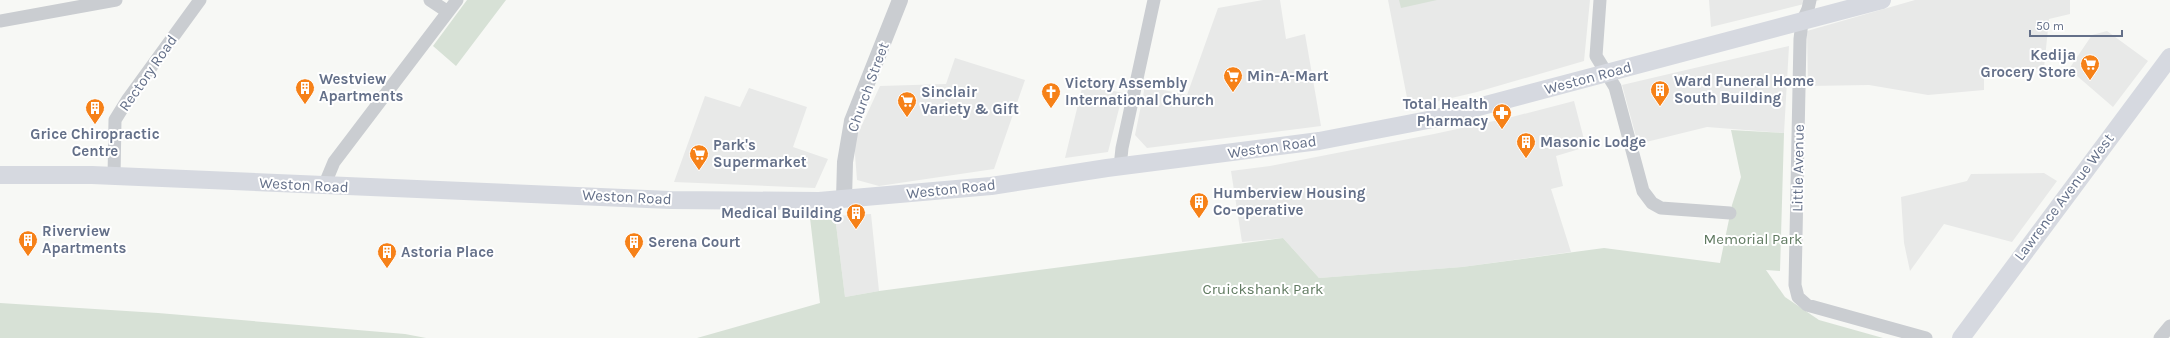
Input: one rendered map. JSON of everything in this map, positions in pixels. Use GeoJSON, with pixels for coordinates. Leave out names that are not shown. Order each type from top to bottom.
{"type":"FeatureCollection","features":[{"type":"Feature","properties":{"kind":"main road","name":"Weston Road"},"geometry":{"type":"LineString","coordinates":[[0,175],[62,174],[670,200],[794,202],[844,200],[991,186],[1120,167],[1313,142],[1379,131],[1433,119],[1882,0]]}},
{"type":"Feature","properties":{"kind":"main road","name":"Lawrence Avenue West"},"geometry":{"type":"LineString","coordinates":[[1960,338],[2170,57]]}},
{"type":"Feature","properties":{"kind":"street"},"geometry":{"type":"LineString","coordinates":[[0,21],[116,0]]}},
{"type":"Feature","properties":{"kind":"street","name":"Rectory Road"},"geometry":{"type":"LineString","coordinates":[[114,177],[115,120],[128,99],[200,0]]}},
{"type":"Feature","properties":{"kind":"street"},"geometry":{"type":"LineString","coordinates":[[430,0],[448,12]]}},
{"type":"Feature","properties":{"kind":"street"},"geometry":{"type":"LineString","coordinates":[[324,186],[334,162],[457,0]]}},
{"type":"Feature","properties":{"kind":"street","name":"Church Street"},"geometry":{"type":"LineString","coordinates":[[844,200],[845,162],[852,121],[900,0]]}},
{"type":"Feature","properties":{"kind":"street"},"geometry":{"type":"LineString","coordinates":[[1120,167],[1122,148],[1154,0]]}},
{"type":"Feature","properties":{"kind":"street"},"geometry":{"type":"LineString","coordinates":[[1600,0],[1596,56],[1614,87],[1643,191],[1652,203],[1661,208],[1730,214]]}},
{"type":"Feature","properties":{"kind":"street","name":"Little Avenue"},"geometry":{"type":"LineString","coordinates":[[1810,0],[1802,22],[1795,285],[1798,297],[1807,305],[1926,338]]}},
{"type":"Feature","properties":{"kind":"street"},"geometry":{"type":"LineString","coordinates":[[2160,338],[2170,326]]}},
{"type":"Feature","properties":{"kind":"shaded area"},"geometry":{"type":"Polygon","coordinates":[[[1263,0],[1280,0],[1286,39],[1305,34],[1321,126],[1147,148],[1135,135],[1145,86],[1187,95],[1218,8],[1263,0]]]}},
{"type":"Feature","properties":{"kind":"shaded area"},"geometry":{"type":"Polygon","coordinates":[[[1388,0],[1590,0],[1584,61],[1477,92],[1409,108],[1388,0]]]}},
{"type":"Feature","properties":{"kind":"shaded area"},"geometry":{"type":"Polygon","coordinates":[[[1709,0],[1820,0],[1711,27],[1709,0]]]}},
{"type":"Feature","properties":{"kind":"shaded area"},"geometry":{"type":"Polygon","coordinates":[[[1915,0],[2070,0],[2070,14],[2049,19],[2044,68],[1984,74],[1984,90],[1928,95],[1869,85],[1808,86],[1807,31],[1915,0]]]}},
{"type":"Feature","properties":{"kind":"shaded area"},"geometry":{"type":"Polygon","coordinates":[[[2107,31],[2148,61],[2113,107],[2069,69],[2092,35],[2107,31]]]}},
{"type":"Feature","properties":{"kind":"shaded area"},"geometry":{"type":"Polygon","coordinates":[[[1789,46],[1784,133],[1707,127],[1638,144],[1622,85],[1789,46]]]}},
{"type":"Feature","properties":{"kind":"shaded area"},"geometry":{"type":"Polygon","coordinates":[[[955,58],[1025,80],[994,169],[879,186],[857,180],[854,142],[880,86],[946,84],[955,58]]]}},
{"type":"Feature","properties":{"kind":"shaded area"},"geometry":{"type":"Polygon","coordinates":[[[1083,84],[1123,93],[1108,152],[1065,158],[1083,84]]]}},
{"type":"Feature","properties":{"kind":"shaded area"},"geometry":{"type":"Polygon","coordinates":[[[749,88],[807,107],[793,147],[828,159],[815,188],[674,182],[705,96],[740,107],[749,88]]]}},
{"type":"Feature","properties":{"kind":"shaded area"},"geometry":{"type":"Polygon","coordinates":[[[1574,101],[1586,147],[1556,156],[1563,186],[1551,189],[1571,252],[1462,267],[1319,278],[1283,238],[1242,242],[1231,171],[1270,166],[1434,134],[1508,118],[1574,101]]]}},
{"type":"Feature","properties":{"kind":"shaded area"},"geometry":{"type":"Polygon","coordinates":[[[2044,173],[2057,181],[2012,242],[1944,224],[1910,271],[1904,243],[1901,197],[1967,181],[1971,174],[2044,173]]]}},
{"type":"Feature","properties":{"kind":"shaded area"},"geometry":{"type":"Polygon","coordinates":[[[871,214],[879,291],[845,297],[835,216],[871,214]]]}},
{"type":"Feature","properties":{"kind":"green space"},"geometry":{"type":"Polygon","coordinates":[[[467,0],[506,0],[456,66],[433,46],[467,0]]]}},
{"type":"Feature","properties":{"kind":"green space"},"geometry":{"type":"Polygon","coordinates":[[[1399,0],[1437,0],[1401,8],[1399,0]]]}},
{"type":"Feature","properties":{"kind":"green space","name":"Cruickshank Park"},"geometry":{"type":"Polygon","coordinates":[[[1731,130],[1784,133],[1780,271],[1766,270],[1785,297],[1819,320],[1883,338],[697,338],[820,303],[810,218],[835,216],[845,297],[879,291],[1283,238],[1319,278],[1462,267],[1604,248],[1720,263],[1732,205],[1741,177],[1731,130]]]}},
{"type":"Feature","properties":{"kind":"green space"},"geometry":{"type":"Polygon","coordinates":[[[0,303],[158,313],[405,334],[426,338],[0,338],[0,303]]]}},
{"type":"Feature","properties":{"kind":"place","name":"Kedija Grocery Store"},"geometry":{"type":"Point","coordinates":[2090,81]}},
{"type":"Feature","properties":{"kind":"place","name":"Min-A-Mart"},"geometry":{"type":"Point","coordinates":[1233,93]}},
{"type":"Feature","properties":{"kind":"place","name":"Westview Apartments"},"geometry":{"type":"Point","coordinates":[305,105]}},
{"type":"Feature","properties":{"kind":"place","name":"Ward Funeral Home South Building"},"geometry":{"type":"Point","coordinates":[1660,107]}},
{"type":"Feature","properties":{"kind":"place","name":"Victory Assembly International Church"},"geometry":{"type":"Point","coordinates":[1051,109]}},
{"type":"Feature","properties":{"kind":"place","name":"Sinclair Variety & Gift"},"geometry":{"type":"Point","coordinates":[907,118]}},
{"type":"Feature","properties":{"kind":"place","name":"Grice Chiropractic Centre"},"geometry":{"type":"Point","coordinates":[95,125]}},
{"type":"Feature","properties":{"kind":"place","name":"Total Health Pharmacy"},"geometry":{"type":"Point","coordinates":[1502,130]}},
{"type":"Feature","properties":{"kind":"place","name":"Masonic Lodge"},"geometry":{"type":"Point","coordinates":[1526,159]}},
{"type":"Feature","properties":{"kind":"place","name":"Park's Supermarket"},"geometry":{"type":"Point","coordinates":[699,171]}},
{"type":"Feature","properties":{"kind":"place","name":"Humberview Housing Co-operative"},"geometry":{"type":"Point","coordinates":[1199,219]}},
{"type":"Feature","properties":{"kind":"place","name":"Medical Building"},"geometry":{"type":"Point","coordinates":[856,230]}},
{"type":"Feature","properties":{"kind":"place","name":"Riverview Apartments"},"geometry":{"type":"Point","coordinates":[28,257]}},
{"type":"Feature","properties":{"kind":"place","name":"Serena Court"},"geometry":{"type":"Point","coordinates":[634,259]}},
{"type":"Feature","properties":{"kind":"place","name":"Astoria Place"},"geometry":{"type":"Point","coordinates":[387,269]}},
{"type":"Feature","properties":{"kind":"park label","name":"Memorial Park"},"geometry":{"type":"Point","coordinates":[1753,239]}}]}
